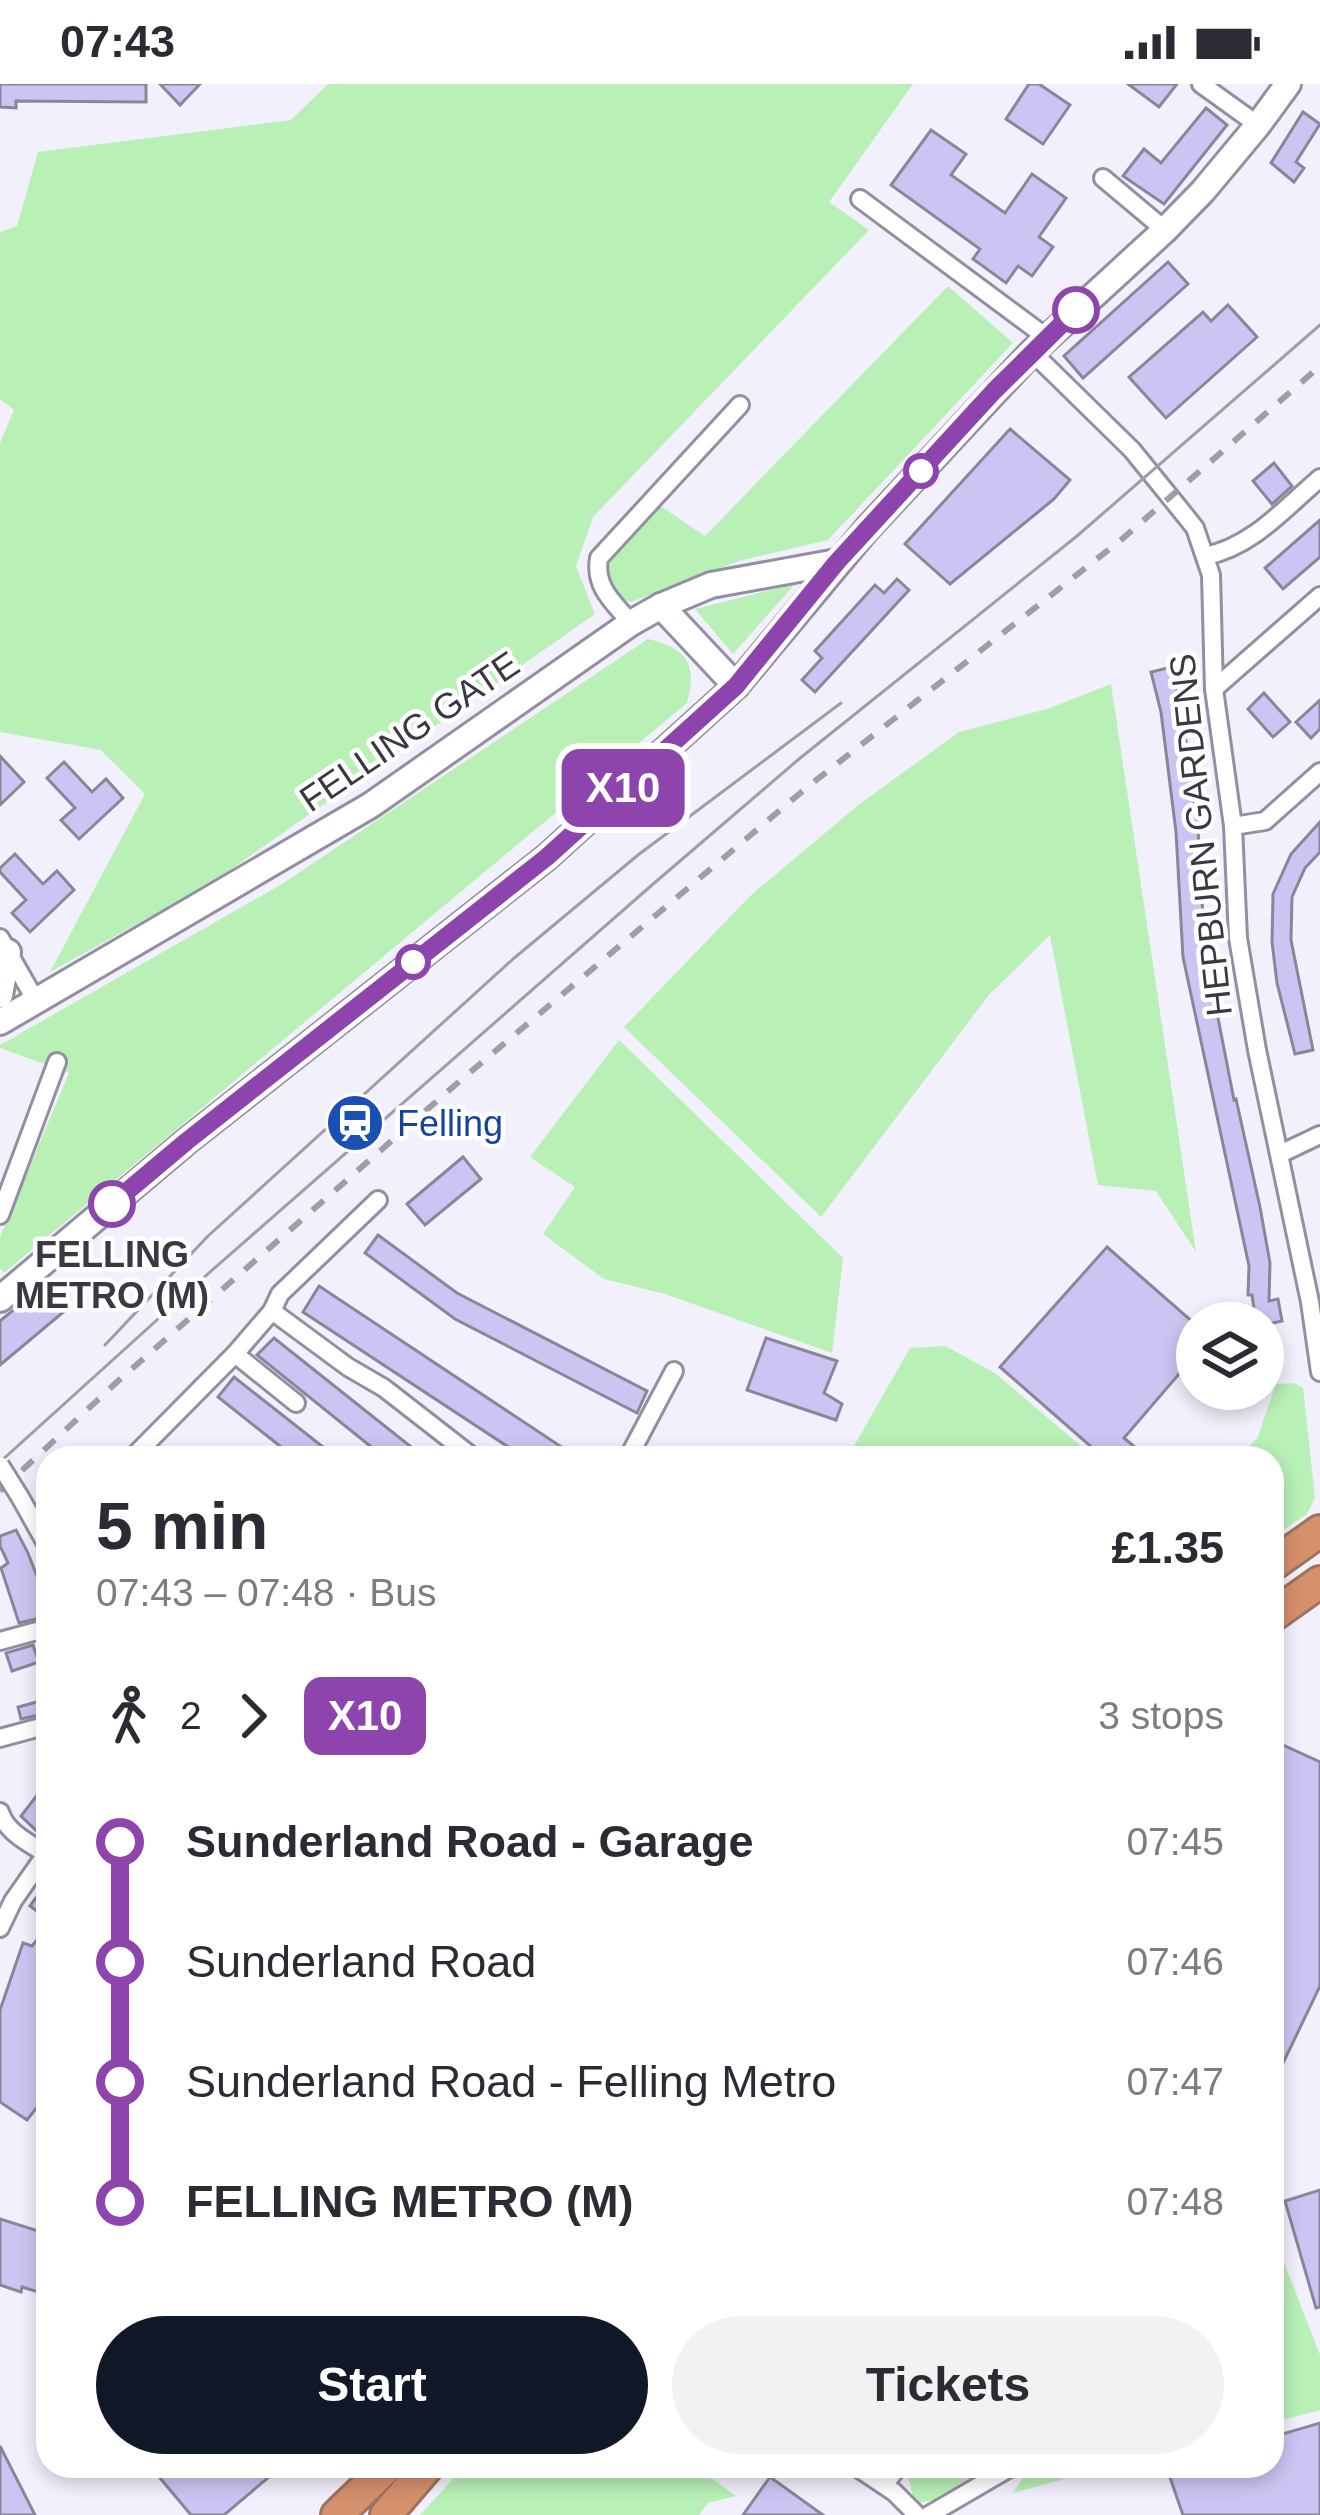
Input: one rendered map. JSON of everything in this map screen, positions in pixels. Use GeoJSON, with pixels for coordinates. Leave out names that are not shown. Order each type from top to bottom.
{"type":"FeatureCollection","features":[{"type":"Feature","properties":{"kind":"highway"},"geometry":{"type":"LineString","coordinates":[[1284,1556],[1320,1531]]}},
{"type":"Feature","properties":{"kind":"highway"},"geometry":{"type":"LineString","coordinates":[[1284,1608],[1320,1582]]}},
{"type":"Feature","properties":{"kind":"highway"},"geometry":{"type":"LineString","coordinates":[[337,2515],[376,2478]]}},
{"type":"Feature","properties":{"kind":"highway"},"geometry":{"type":"LineString","coordinates":[[389,2513],[418,2478]]}},
{"type":"Feature","properties":{"kind":"main road"},"geometry":{"type":"LineString","coordinates":[[2,1293],[547,857],[736,686],[837,562],[1039,344],[1203,191],[1288,84]]}},
{"type":"Feature","properties":{"kind":"main road","name":"FELLING GATE"},"geometry":{"type":"LineString","coordinates":[[0,1022],[371,805],[661,606],[711,585],[837,562]]}},
{"type":"Feature","properties":{"kind":"main road"},"geometry":{"type":"LineString","coordinates":[[661,606],[736,686]]}},
{"type":"Feature","properties":{"kind":"main road"},"geometry":{"type":"LineString","coordinates":[[0,995],[4,945]]}},
{"type":"Feature","properties":{"kind":"street"},"geometry":{"type":"LineString","coordinates":[[1201,84],[1258,125]]}},
{"type":"Feature","properties":{"kind":"street"},"geometry":{"type":"LineString","coordinates":[[1102,178],[1165,230]]}},
{"type":"Feature","properties":{"kind":"street","name":"HEPBURN GARDENS"},"geometry":{"type":"LineString","coordinates":[[860,199],[1039,344],[1196,528],[1211,575],[1214,689],[1233,826],[1238,938],[1320,1372]]}},
{"type":"Feature","properties":{"kind":"street"},"geometry":{"type":"LineString","coordinates":[[631,623],[602,589],[596,573],[598,558],[740,405]]}},
{"type":"Feature","properties":{"kind":"street"},"geometry":{"type":"LineString","coordinates":[[1204,556],[1250,539],[1320,478]]}},
{"type":"Feature","properties":{"kind":"street"},"geometry":{"type":"LineString","coordinates":[[1214,689],[1320,596]]}},
{"type":"Feature","properties":{"kind":"street"},"geometry":{"type":"LineString","coordinates":[[1233,826],[1265,821],[1320,772]]}},
{"type":"Feature","properties":{"kind":"street"},"geometry":{"type":"LineString","coordinates":[[4,945],[36,1001]]}},
{"type":"Feature","properties":{"kind":"street"},"geometry":{"type":"LineString","coordinates":[[0,1215],[5,1183],[57,1062]]}},
{"type":"Feature","properties":{"kind":"street"},"geometry":{"type":"LineString","coordinates":[[1280,1154],[1320,1135]]}},
{"type":"Feature","properties":{"kind":"street"},"geometry":{"type":"LineString","coordinates":[[144,1446],[235,1354],[272,1311],[280,1294],[378,1200]]}},
{"type":"Feature","properties":{"kind":"street"},"geometry":{"type":"LineString","coordinates":[[272,1311],[459,1446]]}},
{"type":"Feature","properties":{"kind":"street"},"geometry":{"type":"LineString","coordinates":[[235,1354],[296,1403]]}},
{"type":"Feature","properties":{"kind":"street"},"geometry":{"type":"LineString","coordinates":[[634,1446],[674,1371]]}},
{"type":"Feature","properties":{"kind":"street"},"geometry":{"type":"LineString","coordinates":[[0,1465],[36,1524]]}},
{"type":"Feature","properties":{"kind":"street"},"geometry":{"type":"LineString","coordinates":[[0,1641],[36,1631]]}},
{"type":"Feature","properties":{"kind":"street"},"geometry":{"type":"LineString","coordinates":[[0,1738],[36,1728]]}},
{"type":"Feature","properties":{"kind":"street"},"geometry":{"type":"LineString","coordinates":[[0,1812],[17,1835],[36,1846]]}},
{"type":"Feature","properties":{"kind":"street"},"geometry":{"type":"LineString","coordinates":[[0,1928],[36,1868]]}},
{"type":"Feature","properties":{"kind":"street"},"geometry":{"type":"LineString","coordinates":[[873,2478],[917,2515]]}},
{"type":"Feature","properties":{"kind":"street"},"geometry":{"type":"LineString","coordinates":[[884,2485],[890,2478]]}},
{"type":"Feature","properties":{"kind":"street"},"geometry":{"type":"LineString","coordinates":[[928,2515],[992,2478]]}},
{"type":"Feature","properties":{"kind":"green space"},"geometry":{"type":"Polygon","coordinates":[[[328,84],[913,84],[829,202],[869,230],[593,517],[576,566],[595,614],[213,882],[50,972],[145,794],[101,750],[0,732],[0,443],[14,410],[0,399],[0,232],[17,226],[38,152],[291,120],[328,84]]]}},
{"type":"Feature","properties":{"kind":"green space"},"geometry":{"type":"Polygon","coordinates":[[[948,286],[1013,343],[828,540],[739,561],[631,602],[612,590],[603,570],[659,505],[705,536],[948,286]]]}},
{"type":"Feature","properties":{"kind":"green space"},"geometry":{"type":"Polygon","coordinates":[[[795,584],[733,654],[695,609],[795,584]]]}},
{"type":"Feature","properties":{"kind":"green space"},"geometry":{"type":"Polygon","coordinates":[[[648,639],[672,647],[686,659],[691,677],[687,703],[4,1273],[0,1237],[69,1073],[0,1045],[282,884],[648,639]]]}},
{"type":"Feature","properties":{"kind":"green space"},"geometry":{"type":"Polygon","coordinates":[[[1111,684],[1196,1252],[1156,1191],[1098,1185],[1050,935],[988,996],[821,1217],[624,1027],[750,896],[857,806],[959,732],[1047,709],[1111,684]]]}},
{"type":"Feature","properties":{"kind":"green space"},"geometry":{"type":"Polygon","coordinates":[[[619,1040],[843,1258],[832,1353],[665,1294],[604,1279],[543,1234],[575,1187],[530,1157],[619,1040]]]}},
{"type":"Feature","properties":{"kind":"green space"},"geometry":{"type":"Polygon","coordinates":[[[945,1346],[995,1373],[1081,1446],[854,1446],[910,1348],[945,1346]]]}},
{"type":"Feature","properties":{"kind":"green space"},"geometry":{"type":"Polygon","coordinates":[[[1284,1384],[1303,1388],[1315,1498],[1307,1514],[1284,1530],[1284,1446],[1249,1446],[1257,1439],[1267,1410],[1284,1410],[1284,1384]]]}},
{"type":"Feature","properties":{"kind":"green space"},"geometry":{"type":"Polygon","coordinates":[[[1284,2262],[1320,2355],[1320,2410],[1284,2420],[1284,2262]]]}},
{"type":"Feature","properties":{"kind":"green space"},"geometry":{"type":"Polygon","coordinates":[[[454,2478],[711,2478],[736,2496],[708,2503],[699,2515],[420,2515],[454,2478]]]}},
{"type":"Feature","properties":{"kind":"green space"},"geometry":{"type":"Polygon","coordinates":[[[908,2478],[970,2478],[933,2500],[915,2504],[908,2478]]]}},
{"type":"Feature","properties":{"kind":"green space"},"geometry":{"type":"Polygon","coordinates":[[[1022,2478],[1068,2478],[1013,2493],[1022,2478]]]}},
{"type":"Feature","properties":{"kind":"building"},"geometry":{"type":"Polygon","coordinates":[[[0,84],[146,84],[146,102],[16,101],[16,108],[0,107],[0,84]]]}},
{"type":"Feature","properties":{"kind":"building"},"geometry":{"type":"Polygon","coordinates":[[[160,84],[200,84],[180,105],[160,84]]]}},
{"type":"Feature","properties":{"kind":"building"},"geometry":{"type":"Polygon","coordinates":[[[1029,84],[1039,84],[1070,105],[1043,144],[1006,119],[1029,84]]]}},
{"type":"Feature","properties":{"kind":"building"},"geometry":{"type":"Polygon","coordinates":[[[1128,84],[1177,84],[1159,107],[1128,84]]]}},
{"type":"Feature","properties":{"kind":"building"},"geometry":{"type":"Polygon","coordinates":[[[1206,108],[1227,125],[1164,204],[1123,176],[1144,149],[1161,163],[1206,108]]]}},
{"type":"Feature","properties":{"kind":"building"},"geometry":{"type":"Polygon","coordinates":[[[1303,112],[1320,124],[1296,162],[1304,168],[1294,182],[1271,163],[1303,112]]]}},
{"type":"Feature","properties":{"kind":"building"},"geometry":{"type":"Polygon","coordinates":[[[931,130],[966,154],[951,175],[1005,213],[1032,174],[1066,198],[1039,237],[1053,247],[1032,276],[1018,266],[1006,283],[973,259],[980,249],[891,185],[931,130]]]}},
{"type":"Feature","properties":{"kind":"building"},"geometry":{"type":"Polygon","coordinates":[[[1168,262],[1188,284],[1083,378],[1064,356],[1168,262]]]}},
{"type":"Feature","properties":{"kind":"building"},"geometry":{"type":"Polygon","coordinates":[[[1228,305],[1257,337],[1166,418],[1129,377],[1203,312],[1211,321],[1228,305]]]}},
{"type":"Feature","properties":{"kind":"building"},"geometry":{"type":"Polygon","coordinates":[[[1010,429],[1070,480],[1054,499],[950,584],[905,544],[1010,429]]]}},
{"type":"Feature","properties":{"kind":"building"},"geometry":{"type":"Polygon","coordinates":[[[1274,463],[1292,486],[1272,504],[1253,481],[1274,463]]]}},
{"type":"Feature","properties":{"kind":"building"},"geometry":{"type":"Polygon","coordinates":[[[1320,520],[1320,557],[1283,589],[1265,568],[1320,520]]]}},
{"type":"Feature","properties":{"kind":"building"},"geometry":{"type":"Polygon","coordinates":[[[897,579],[909,590],[815,692],[802,680],[822,658],[815,651],[875,585],[884,593],[897,579]]]}},
{"type":"Feature","properties":{"kind":"building"},"geometry":{"type":"Polygon","coordinates":[[[1171,667],[1182,712],[1198,829],[1205,951],[1260,1207],[1270,1263],[1269,1301],[1279,1302],[1253,1302],[1248,1295],[1249,1266],[1183,957],[1176,832],[1161,712],[1151,672],[1171,667]]]}},
{"type":"Feature","properties":{"kind":"building"},"geometry":{"type":"Polygon","coordinates":[[[1264,693],[1290,722],[1273,737],[1248,709],[1264,693]]]}},
{"type":"Feature","properties":{"kind":"building"},"geometry":{"type":"Polygon","coordinates":[[[1320,700],[1320,729],[1311,738],[1296,722],[1320,700]]]}},
{"type":"Feature","properties":{"kind":"building"},"geometry":{"type":"Polygon","coordinates":[[[0,756],[24,782],[0,805],[0,756]]]}},
{"type":"Feature","properties":{"kind":"building"},"geometry":{"type":"Polygon","coordinates":[[[64,762],[92,792],[106,779],[123,798],[79,839],[61,820],[75,808],[47,778],[64,762]]]}},
{"type":"Feature","properties":{"kind":"building"},"geometry":{"type":"Polygon","coordinates":[[[1320,822],[1320,852],[1305,868],[1292,897],[1291,940],[1313,1050],[1295,1054],[1277,983],[1273,894],[1291,854],[1320,822]]]}},
{"type":"Feature","properties":{"kind":"building"},"geometry":{"type":"Polygon","coordinates":[[[15,854],[43,884],[57,871],[74,890],[30,932],[12,913],[26,900],[0,872],[15,854]]]}},
{"type":"Feature","properties":{"kind":"building"},"geometry":{"type":"Polygon","coordinates":[[[463,1157],[481,1179],[425,1225],[407,1204],[463,1157]]]}},
{"type":"Feature","properties":{"kind":"building"},"geometry":{"type":"Polygon","coordinates":[[[378,1235],[457,1293],[647,1391],[637,1413],[455,1319],[365,1253],[378,1235]]]}},
{"type":"Feature","properties":{"kind":"building"},"geometry":{"type":"Polygon","coordinates":[[[1107,1247],[1176,1307],[1176,1377],[1124,1438],[1134,1446],[1090,1446],[1000,1367],[1107,1247]]]}},
{"type":"Feature","properties":{"kind":"building"},"geometry":{"type":"Polygon","coordinates":[[[46,1283],[67,1309],[0,1365],[0,1321],[46,1283]]]}},
{"type":"Feature","properties":{"kind":"building"},"geometry":{"type":"Polygon","coordinates":[[[319,1286],[560,1446],[507,1446],[303,1312],[319,1286]]]}},
{"type":"Feature","properties":{"kind":"building"},"geometry":{"type":"Polygon","coordinates":[[[274,1338],[410,1446],[370,1446],[257,1355],[274,1338]]]}},
{"type":"Feature","properties":{"kind":"building"},"geometry":{"type":"Polygon","coordinates":[[[766,1338],[837,1361],[824,1393],[842,1404],[836,1420],[747,1390],[766,1338]]]}},
{"type":"Feature","properties":{"kind":"building"},"geometry":{"type":"Polygon","coordinates":[[[234,1377],[322,1446],[280,1446],[218,1397],[234,1377]]]}},
{"type":"Feature","properties":{"kind":"building"},"geometry":{"type":"Polygon","coordinates":[[[16,1530],[28,1553],[36,1574],[36,1619],[19,1623],[1,1568],[8,1563],[0,1536],[16,1530]]]}},
{"type":"Feature","properties":{"kind":"building"},"geometry":{"type":"Polygon","coordinates":[[[33,1645],[36,1663],[12,1671],[6,1653],[33,1645]]]}},
{"type":"Feature","properties":{"kind":"building"},"geometry":{"type":"Polygon","coordinates":[[[36,1702],[36,1716],[21,1719],[18,1707],[36,1702]]]}},
{"type":"Feature","properties":{"kind":"building"},"geometry":{"type":"Polygon","coordinates":[[[1284,1746],[1320,1762],[1320,1986],[1284,2061],[1284,1746]]]}},
{"type":"Feature","properties":{"kind":"building"},"geometry":{"type":"Polygon","coordinates":[[[36,1797],[36,1830],[21,1816],[36,1797]]]}},
{"type":"Feature","properties":{"kind":"building"},"geometry":{"type":"Polygon","coordinates":[[[36,1941],[36,2109],[27,2120],[0,2102],[0,2010],[23,1943],[32,1946],[36,1941]]]}},
{"type":"Feature","properties":{"kind":"building"},"geometry":{"type":"Polygon","coordinates":[[[1320,2190],[1320,2307],[1316,2308],[1285,2201],[1320,2190]]]}},
{"type":"Feature","properties":{"kind":"building"},"geometry":{"type":"Polygon","coordinates":[[[0,2219],[36,2230],[36,2291],[0,2285],[0,2219]]]}},
{"type":"Feature","properties":{"kind":"building"},"geometry":{"type":"Polygon","coordinates":[[[1320,2423],[1320,2515],[1183,2515],[1170,2478],[1284,2478],[1284,2434],[1320,2423]]]}},
{"type":"Feature","properties":{"kind":"building"},"geometry":{"type":"Polygon","coordinates":[[[0,2446],[35,2515],[0,2515],[0,2446]]]}},
{"type":"Feature","properties":{"kind":"building"},"geometry":{"type":"Polygon","coordinates":[[[160,2478],[268,2478],[224,2515],[191,2515],[160,2478]]]}},
{"type":"Feature","properties":{"kind":"building"},"geometry":{"type":"Polygon","coordinates":[[[771,2478],[823,2515],[743,2515],[771,2478]]]}},
{"type":"Feature","properties":{"kind":"tram line"},"geometry":{"type":"LineString","coordinates":[[0,1462],[652,885],[799,759],[1077,536],[1320,325]]}},
{"type":"Feature","properties":{"kind":"tram line"},"geometry":{"type":"LineString","coordinates":[[105,1345],[208,1236],[513,959],[638,855],[841,703]]}},
{"type":"Feature","properties":{"kind":"railway"},"geometry":{"type":"LineString","coordinates":[[48,1446],[454,1086],[805,789],[1121,540],[1320,366]]}},
{"type":"Feature","properties":{"kind":"railway"},"geometry":{"type":"LineString","coordinates":[[0,1491],[36,1457]]}},
{"type":"Feature","properties":{"kind":"bus line","name":"X10"},"geometry":{"type":"LineString","coordinates":[[112,1204],[547,857],[736,686],[837,562],[994,391],[1076,310]]}},
{"type":"Feature","properties":{"kind":"place","name":"Felling"},"geometry":{"type":"Point","coordinates":[355,1123]}},
{"type":"Feature","properties":{"kind":"place","name":"FELLING METRO (M)"},"geometry":{"type":"Point","coordinates":[112,1204]}}]}
